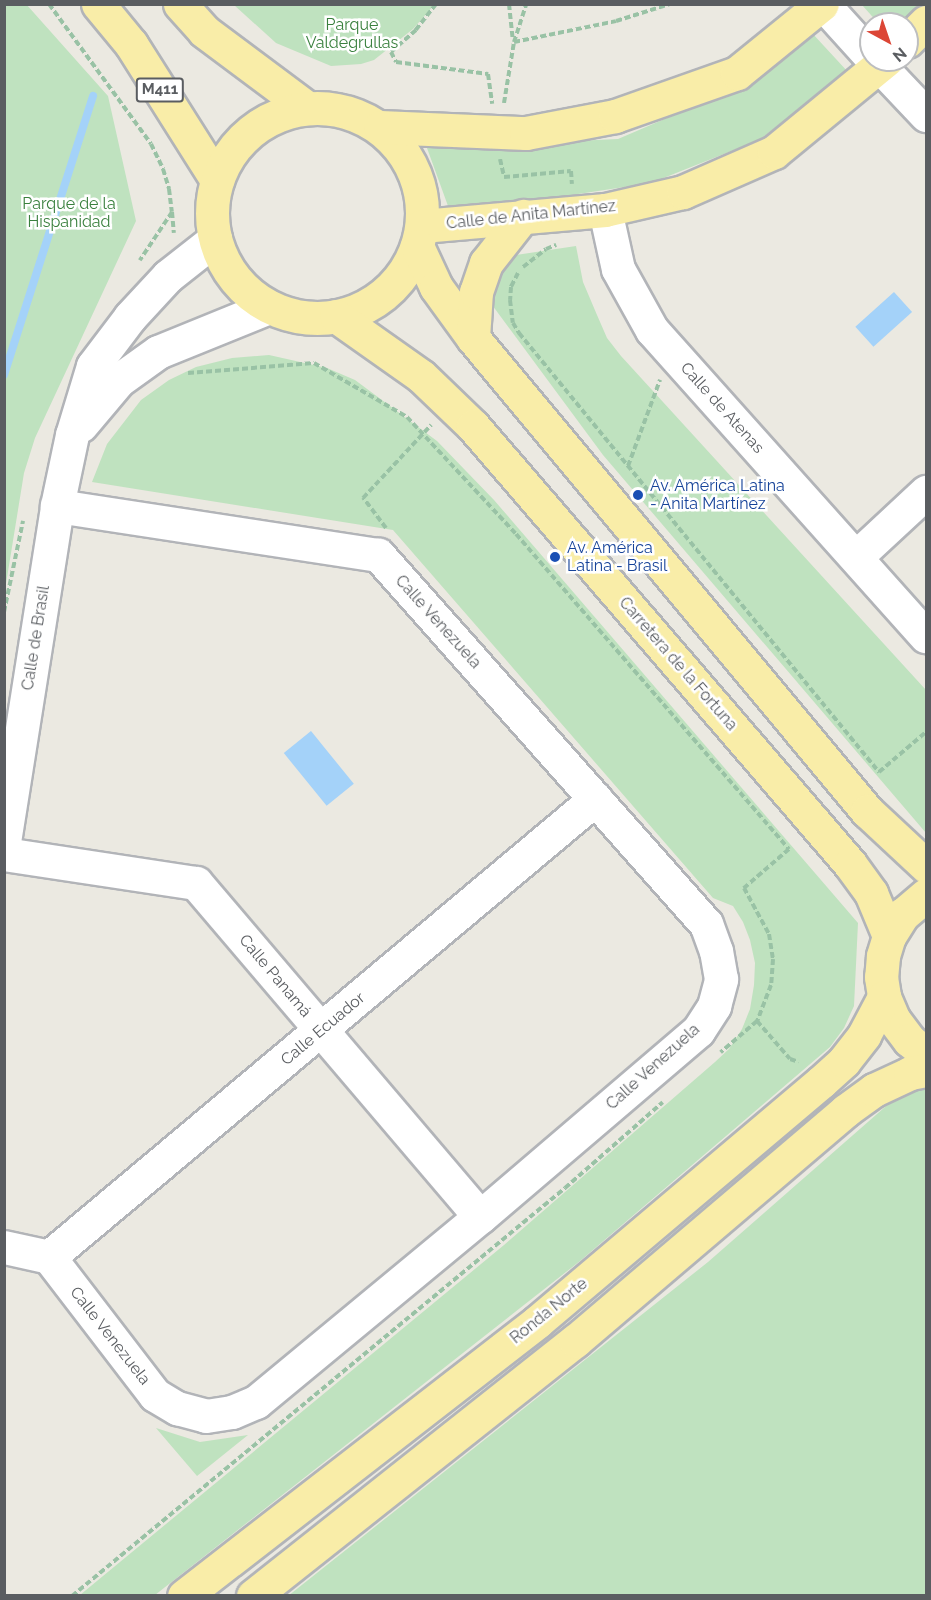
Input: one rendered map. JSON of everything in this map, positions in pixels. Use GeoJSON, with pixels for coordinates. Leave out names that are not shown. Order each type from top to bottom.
{"type":"FeatureCollection","features":[{"type":"Feature","properties":{"kind":"main road","name":"M411"},"geometry":{"type":"LineString","coordinates":[[98,4],[131,44],[217,180]]}},
{"type":"Feature","properties":{"kind":"main road"},"geometry":{"type":"LineString","coordinates":[[180,4],[204,31],[306,107]]}},
{"type":"Feature","properties":{"kind":"main road"},"geometry":{"type":"LineString","coordinates":[[380,127],[526,133],[615,116],[737,73],[822,4]]}},
{"type":"Feature","properties":{"kind":"main road","name":"Calle de Anita Martínez"},"geometry":{"type":"LineString","coordinates":[[419,236],[523,216],[591,210],[683,192],[774,152],[865,72]]}},
{"type":"Feature","properties":{"kind":"main road"},"geometry":{"type":"LineString","coordinates":[[306,107],[332,108],[357,115],[380,127],[400,147],[414,171],[422,198],[419,236],[405,271],[386,292],[363,308],[336,316],[313,318],[291,315],[269,307],[250,295],[234,279],[222,260],[214,239],[212,210],[217,180],[230,153],[251,130],[277,115],[306,107]]}},
{"type":"Feature","properties":{"kind":"main road"},"geometry":{"type":"LineString","coordinates":[[473,338],[476,292],[486,263],[523,216]]}},
{"type":"Feature","properties":{"kind":"main road"},"geometry":{"type":"LineString","coordinates":[[419,236],[436,287],[473,338],[867,811],[927,866]]}},
{"type":"Feature","properties":{"kind":"main road","name":"Carretera de la Fortuna"},"geometry":{"type":"LineString","coordinates":[[336,316],[421,376],[453,405],[850,864],[871,894],[890,936]]}},
{"type":"Feature","properties":{"kind":"main road"},"geometry":{"type":"LineString","coordinates":[[927,895],[903,914],[890,936],[883,956],[881,977],[884,997],[898,1027],[909,1040],[927,1054]]}},
{"type":"Feature","properties":{"kind":"main road","name":"Ronda Norte"},"geometry":{"type":"LineString","coordinates":[[184,1596],[537,1322],[821,1082],[844,1061],[864,1035],[884,997]]}},
{"type":"Feature","properties":{"kind":"main road"},"geometry":{"type":"LineString","coordinates":[[253,1596],[575,1341],[844,1111],[874,1090],[910,1073],[927,1070]]}},
{"type":"Feature","properties":{"kind":"street"},"geometry":{"type":"LineString","coordinates":[[822,4],[859,42]]}},
{"type":"Feature","properties":{"kind":"street"},"geometry":{"type":"LineString","coordinates":[[888,72],[927,115]]}},
{"type":"Feature","properties":{"kind":"street","name":"Calle de Atenas"},"geometry":{"type":"LineString","coordinates":[[591,210],[618,269],[652,330],[927,636]]}},
{"type":"Feature","properties":{"kind":"street","name":"Calle de Brasil"},"geometry":{"type":"LineString","coordinates":[[4,842],[57,506],[72,435],[93,366],[130,317],[168,276],[214,239]]}},
{"type":"Feature","properties":{"kind":"street","name":"Calle de Brasil"},"geometry":{"type":"LineString","coordinates":[[72,435],[119,380],[158,352],[269,307]]}},
{"type":"Feature","properties":{"kind":"street"},"geometry":{"type":"LineString","coordinates":[[856,557],[927,492]]}},
{"type":"Feature","properties":{"kind":"street"},"geometry":{"type":"LineString","coordinates":[[57,506],[378,555]]}},
{"type":"Feature","properties":{"kind":"street","name":"Calle Venezuela"},"geometry":{"type":"LineString","coordinates":[[49,1257],[155,1395],[177,1408],[206,1416],[232,1412],[256,1402],[480,1217],[698,1030],[714,1006],[721,979],[716,951],[706,924],[378,555]]}},
{"type":"Feature","properties":{"kind":"street","name":"Calle Ecuador"},"geometry":{"type":"LineString","coordinates":[[49,1257],[595,799]]}},
{"type":"Feature","properties":{"kind":"street","name":"Calle Panamá"},"geometry":{"type":"LineString","coordinates":[[4,854],[196,883],[480,1217]]}},
{"type":"Feature","properties":{"kind":"street"},"geometry":{"type":"LineString","coordinates":[[4,1248],[49,1257]]}},
{"type":"Feature","properties":{"kind":"path"},"geometry":{"type":"LineString","coordinates":[[49,4],[151,144],[169,189],[172,212],[134,270]]}},
{"type":"Feature","properties":{"kind":"path"},"geometry":{"type":"LineString","coordinates":[[509,4],[513,42]]}},
{"type":"Feature","properties":{"kind":"path"},"geometry":{"type":"LineString","coordinates":[[505,100],[513,42],[526,4]]}},
{"type":"Feature","properties":{"kind":"path"},"geometry":{"type":"LineString","coordinates":[[652,4],[658,9]]}},
{"type":"Feature","properties":{"kind":"path"},"geometry":{"type":"LineString","coordinates":[[513,42],[616,21],[670,4]]}},
{"type":"Feature","properties":{"kind":"path"},"geometry":{"type":"LineString","coordinates":[[591,210],[577,237],[546,249],[521,268],[511,287],[513,323],[527,344],[879,772],[927,732]]}},
{"type":"Feature","properties":{"kind":"path"},"geometry":{"type":"LineString","coordinates":[[499,368],[527,344]]}},
{"type":"Feature","properties":{"kind":"path"},"geometry":{"type":"LineString","coordinates":[[628,467],[670,351]]}},
{"type":"Feature","properties":{"kind":"path"},"geometry":{"type":"LineString","coordinates":[[378,555],[387,526],[363,498],[410,445],[453,405]]}},
{"type":"Feature","properties":{"kind":"path"},"geometry":{"type":"LineString","coordinates":[[4,612],[23,519]]}},
{"type":"Feature","properties":{"kind":"green space","name":"Parque de la Hispanidad"},"geometry":{"type":"Polygon","coordinates":[[[26,4],[108,96],[136,221],[35,438],[24,473],[5,590],[4,5],[26,4]]]}},
{"type":"Feature","properties":{"kind":"green space","name":"Parque Valdegrullas"},"geometry":{"type":"Polygon","coordinates":[[[234,5],[434,5],[413,29],[374,60],[361,64],[331,66],[276,43],[234,5]]]}},
{"type":"Feature","properties":{"kind":"green space"},"geometry":{"type":"Polygon","coordinates":[[[862,5],[920,5],[913,12],[868,12],[862,5]]]}},
{"type":"Feature","properties":{"kind":"green space"},"geometry":{"type":"Polygon","coordinates":[[[812,33],[848,72],[759,140],[651,183],[545,199],[448,206],[423,137],[511,144],[618,139],[730,91],[812,33]]]}},
{"type":"Feature","properties":{"kind":"green space"},"geometry":{"type":"Polygon","coordinates":[[[576,246],[583,282],[607,338],[621,356],[926,690],[926,833],[603,455],[481,290],[496,258],[576,246]]]}},
{"type":"Feature","properties":{"kind":"green space"},"geometry":{"type":"Polygon","coordinates":[[[269,355],[327,368],[355,380],[437,441],[494,500],[858,923],[854,1006],[844,1028],[830,1047],[580,1261],[155,1595],[80,1595],[504,1245],[715,1062],[729,1049],[742,1029],[750,1009],[754,985],[755,963],[750,940],[733,906],[713,898],[393,530],[92,482],[107,444],[141,400],[169,380],[196,367],[232,358],[269,355]]]}},
{"type":"Feature","properties":{"kind":"green space"},"geometry":{"type":"Polygon","coordinates":[[[926,1089],[926,1595],[288,1596],[708,1262],[901,1093],[926,1089]]]}},
{"type":"Feature","properties":{"kind":"green space"},"geometry":{"type":"Polygon","coordinates":[[[156,1428],[200,1442],[248,1435],[197,1476],[156,1428]]]}},
{"type":"Feature","properties":{"kind":"water"},"geometry":{"type":"Polygon","coordinates":[[[894,292],[912,312],[873,347],[855,327],[894,292]]]}},
{"type":"Feature","properties":{"kind":"water"},"geometry":{"type":"Polygon","coordinates":[[[311,731],[354,784],[327,806],[284,753],[311,731]]]}},
{"type":"Feature","properties":{"kind":"waterway"},"geometry":{"type":"LineString","coordinates":[[4,375],[93,96]]}},
{"type":"Feature","properties":{"kind":"place","name":"Av. América Latina - Anita Martínez"},"geometry":{"type":"Point","coordinates":[638,495]}},
{"type":"Feature","properties":{"kind":"place","name":"Av. América Latina - Brasil"},"geometry":{"type":"Point","coordinates":[555,557]}}]}
